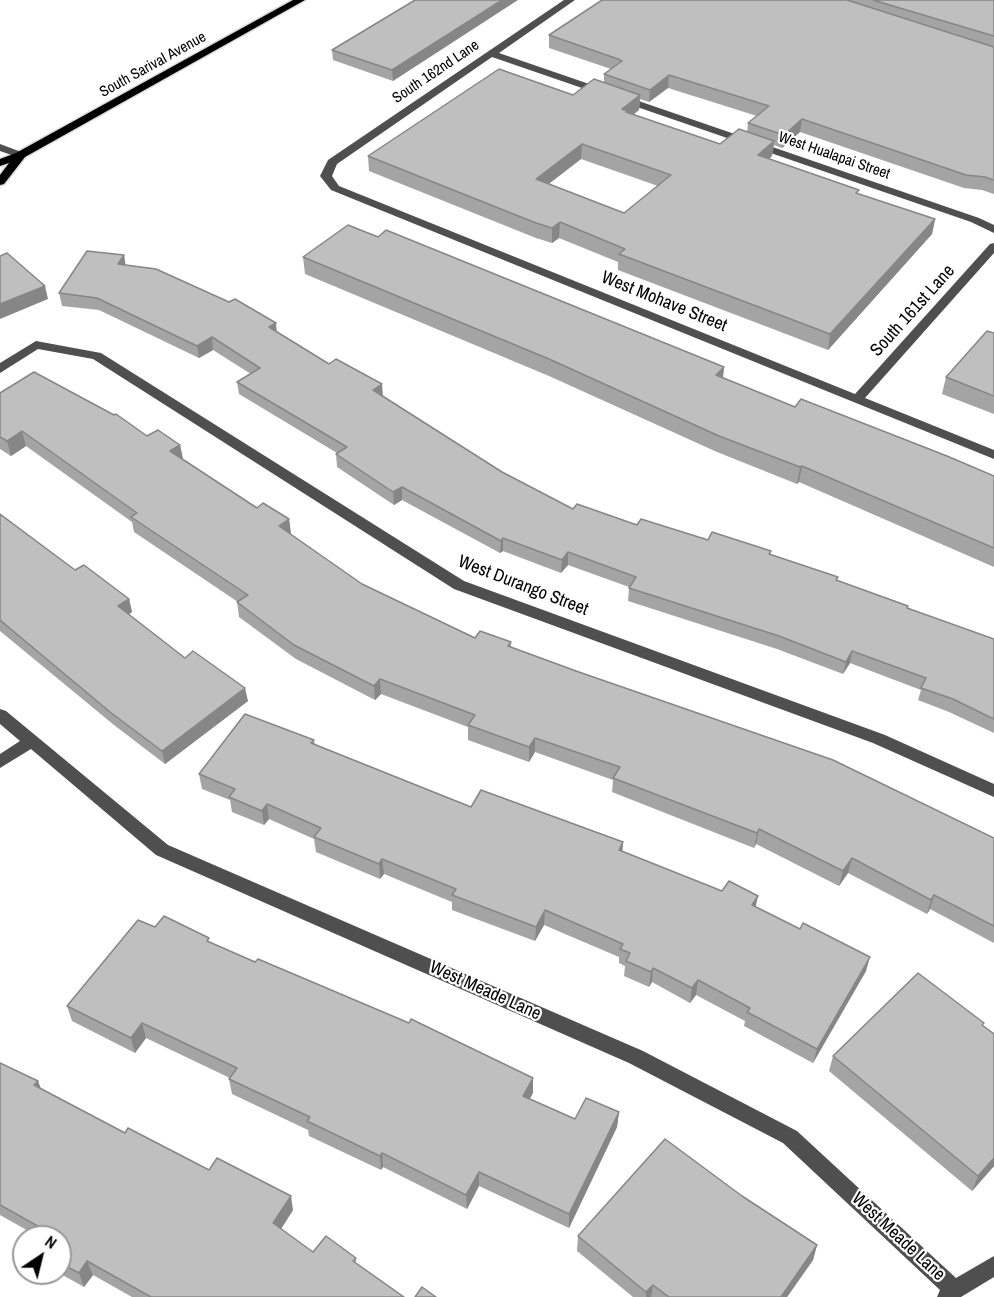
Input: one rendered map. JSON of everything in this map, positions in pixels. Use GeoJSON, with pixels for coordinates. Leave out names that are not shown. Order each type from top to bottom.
{"type":"FeatureCollection","features":[{"type":"Feature","properties":{"kind":"main road","name":"South Sarival Avenue"},"geometry":{"type":"LineString","coordinates":[[0,163],[20,155],[300,0]]}},
{"type":"Feature","properties":{"kind":"main road","name":"South Sarival Avenue"},"geometry":{"type":"LineString","coordinates":[[0,182],[20,155]]}},
{"type":"Feature","properties":{"kind":"street","name":"South 162nd Lane"},"geometry":{"type":"LineString","coordinates":[[326,176],[332,162],[570,0]]}},
{"type":"Feature","properties":{"kind":"street","name":"West Hualapai Street"},"geometry":{"type":"LineString","coordinates":[[492,54],[975,220],[994,230]]}},
{"type":"Feature","properties":{"kind":"street"},"geometry":{"type":"LineString","coordinates":[[0,147],[20,155]]}},
{"type":"Feature","properties":{"kind":"street","name":"West Mohave Street"},"geometry":{"type":"LineString","coordinates":[[326,176],[335,188],[994,455]]}},
{"type":"Feature","properties":{"kind":"street","name":"South 161st Lane"},"geometry":{"type":"LineString","coordinates":[[856,400],[994,246]]}},
{"type":"Feature","properties":{"kind":"street","name":"West Durango Street"},"geometry":{"type":"LineString","coordinates":[[0,369],[36,345],[97,356],[459,585],[879,739],[994,791]]}},
{"type":"Feature","properties":{"kind":"street","name":"West Meade Lane"},"geometry":{"type":"LineString","coordinates":[[0,715],[162,850],[636,1057],[790,1137],[951,1293]]}},
{"type":"Feature","properties":{"kind":"street"},"geometry":{"type":"LineString","coordinates":[[0,762],[30,742]]}},
{"type":"Feature","properties":{"kind":"street"},"geometry":{"type":"LineString","coordinates":[[951,1293],[994,1266]]}},
{"type":"Feature","properties":{"kind":"building"},"geometry":{"type":"Polygon","coordinates":[[[415,0],[502,0],[392,70],[332,50],[415,0]]]}},
{"type":"Feature","properties":{"kind":"building"},"geometry":{"type":"Polygon","coordinates":[[[602,0],[847,0],[994,47],[994,180],[966,175],[802,119],[784,135],[748,123],[769,106],[669,75],[650,90],[604,74],[622,61],[549,35],[602,0]]]}},
{"type":"Feature","properties":{"kind":"building"},"geometry":{"type":"Polygon","coordinates":[[[873,0],[994,0],[994,36],[873,0]]]}},
{"type":"Feature","properties":{"kind":"building"},"geometry":{"type":"Polygon","coordinates":[[[499,69],[573,95],[594,79],[640,95],[622,109],[626,112],[720,144],[739,129],[774,141],[758,155],[859,190],[856,193],[935,219],[830,334],[619,254],[625,249],[560,222],[552,228],[536,223],[368,156],[499,69]],[[582,144],[536,179],[624,213],[671,175],[582,144]]]}},
{"type":"Feature","properties":{"kind":"building"},"geometry":{"type":"Polygon","coordinates":[[[348,225],[378,237],[386,230],[724,367],[716,375],[795,407],[801,399],[994,476],[994,548],[802,466],[719,436],[549,359],[303,257],[348,225]]]}},
{"type":"Feature","properties":{"kind":"building"},"geometry":{"type":"Polygon","coordinates":[[[87,251],[124,255],[118,264],[156,269],[229,302],[235,299],[276,323],[269,327],[329,364],[336,359],[382,384],[373,390],[502,472],[573,509],[577,504],[637,525],[641,519],[708,540],[712,532],[771,551],[769,554],[838,577],[836,580],[994,639],[994,719],[953,699],[921,688],[926,678],[852,651],[846,662],[779,636],[629,588],[636,577],[568,552],[562,560],[503,538],[501,541],[402,487],[393,492],[336,454],[347,447],[237,382],[260,368],[212,337],[197,346],[97,298],[59,293],[87,251]]]}},
{"type":"Feature","properties":{"kind":"building"},"geometry":{"type":"Polygon","coordinates":[[[7,253],[45,286],[0,304],[0,256],[7,253]]]}},
{"type":"Feature","properties":{"kind":"building"},"geometry":{"type":"Polygon","coordinates":[[[987,331],[994,333],[994,396],[946,377],[987,331]]]}},
{"type":"Feature","properties":{"kind":"building"},"geometry":{"type":"Polygon","coordinates":[[[34,372],[114,415],[116,414],[147,436],[158,430],[180,445],[170,451],[257,508],[263,503],[289,519],[279,526],[362,584],[475,638],[480,631],[511,642],[508,646],[576,671],[833,760],[994,838],[994,926],[934,895],[931,900],[852,858],[843,871],[759,829],[757,833],[613,778],[620,767],[535,738],[529,747],[468,725],[475,715],[380,679],[374,686],[294,645],[237,602],[248,595],[131,517],[137,513],[22,431],[7,441],[0,437],[0,393],[34,372]]]}},
{"type":"Feature","properties":{"kind":"building"},"geometry":{"type":"Polygon","coordinates":[[[0,514],[75,570],[84,565],[129,599],[118,606],[185,658],[193,651],[245,688],[162,751],[110,712],[0,620],[0,514]]]}},
{"type":"Feature","properties":{"kind":"building"},"geometry":{"type":"Polygon","coordinates":[[[245,714],[314,740],[311,743],[471,807],[481,790],[623,842],[619,850],[722,891],[729,881],[758,896],[752,905],[800,929],[803,923],[870,957],[817,1049],[747,1012],[750,1008],[698,980],[692,988],[653,968],[651,972],[626,961],[630,953],[620,949],[623,944],[545,910],[536,927],[452,895],[456,889],[382,859],[379,864],[314,837],[321,828],[267,804],[262,811],[229,797],[235,789],[199,774],[245,714]]]}},
{"type":"Feature","properties":{"kind":"building"},"geometry":{"type":"Polygon","coordinates":[[[164,916],[209,938],[207,941],[255,962],[258,959],[409,1023],[411,1019],[533,1078],[523,1096],[575,1119],[586,1098],[619,1112],[569,1214],[479,1172],[466,1195],[382,1153],[380,1156],[307,1121],[310,1117],[229,1079],[237,1068],[142,1023],[131,1038],[67,1006],[138,920],[155,927],[164,916]]]}},
{"type":"Feature","properties":{"kind":"building"},"geometry":{"type":"Polygon","coordinates":[[[918,973],[984,1023],[982,1025],[994,1034],[994,1158],[978,1176],[833,1056],[918,973]]]}},
{"type":"Feature","properties":{"kind":"building"},"geometry":{"type":"Polygon","coordinates":[[[0,1063],[38,1081],[34,1085],[125,1133],[128,1128],[209,1170],[217,1158],[291,1196],[273,1223],[313,1252],[326,1236],[356,1258],[353,1261],[404,1297],[151,1297],[87,1261],[79,1273],[72,1269],[72,1225],[36,1225],[0,1205],[0,1063]]]}},
{"type":"Feature","properties":{"kind":"building"},"geometry":{"type":"Polygon","coordinates":[[[665,1139],[742,1196],[817,1245],[781,1297],[669,1297],[653,1285],[646,1292],[578,1236],[665,1139]]]}},
{"type":"Feature","properties":{"kind":"building"},"geometry":{"type":"Polygon","coordinates":[[[422,1287],[436,1297],[415,1297],[422,1287]]]}}]}
